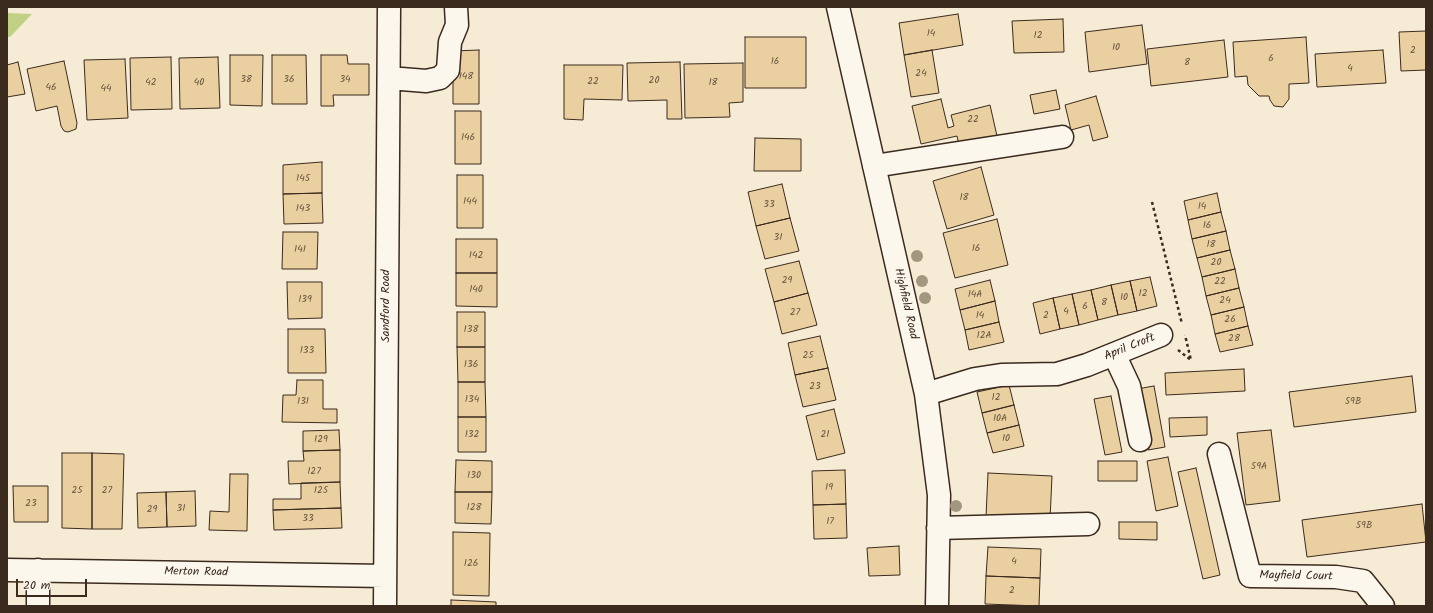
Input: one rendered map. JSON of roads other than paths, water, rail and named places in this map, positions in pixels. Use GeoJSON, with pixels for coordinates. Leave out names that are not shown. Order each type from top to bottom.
{"type":"FeatureCollection","features":[{"type":"Feature","properties":{"kind":"street","name":"Sandford Road"},"geometry":{"type":"LineString","coordinates":[[385,606],[389,7]]}},
{"type":"Feature","properties":{"kind":"street"},"geometry":{"type":"LineString","coordinates":[[388,78],[426,81],[440,78],[448,70],[450,42],[457,25],[456,7]]}},
{"type":"Feature","properties":{"kind":"street","name":"Highfield Road"},"geometry":{"type":"LineString","coordinates":[[838,7],[926,394],[938,495],[937,606]]}},
{"type":"Feature","properties":{"kind":"street"},"geometry":{"type":"LineString","coordinates":[[874,166],[1062,137]]}},
{"type":"Feature","properties":{"kind":"street","name":"April Croft"},"geometry":{"type":"LineString","coordinates":[[926,394],[975,380],[1001,375],[1057,374],[1087,365],[1161,336]]}},
{"type":"Feature","properties":{"kind":"street"},"geometry":{"type":"LineString","coordinates":[[1114,354],[1129,386],[1140,440]]}},
{"type":"Feature","properties":{"kind":"street","name":"Mayfield Court"},"geometry":{"type":"LineString","coordinates":[[1219,454],[1250,576],[1336,577],[1364,581],[1384,606]]}},
{"type":"Feature","properties":{"kind":"street"},"geometry":{"type":"LineString","coordinates":[[938,528],[1088,524]]}},
{"type":"Feature","properties":{"kind":"street","name":"Merton Road"},"geometry":{"type":"LineString","coordinates":[[7,570],[385,576]]}},
{"type":"Feature","properties":{"kind":"street"},"geometry":{"type":"LineString","coordinates":[[38,570],[38,606]]}}]}
